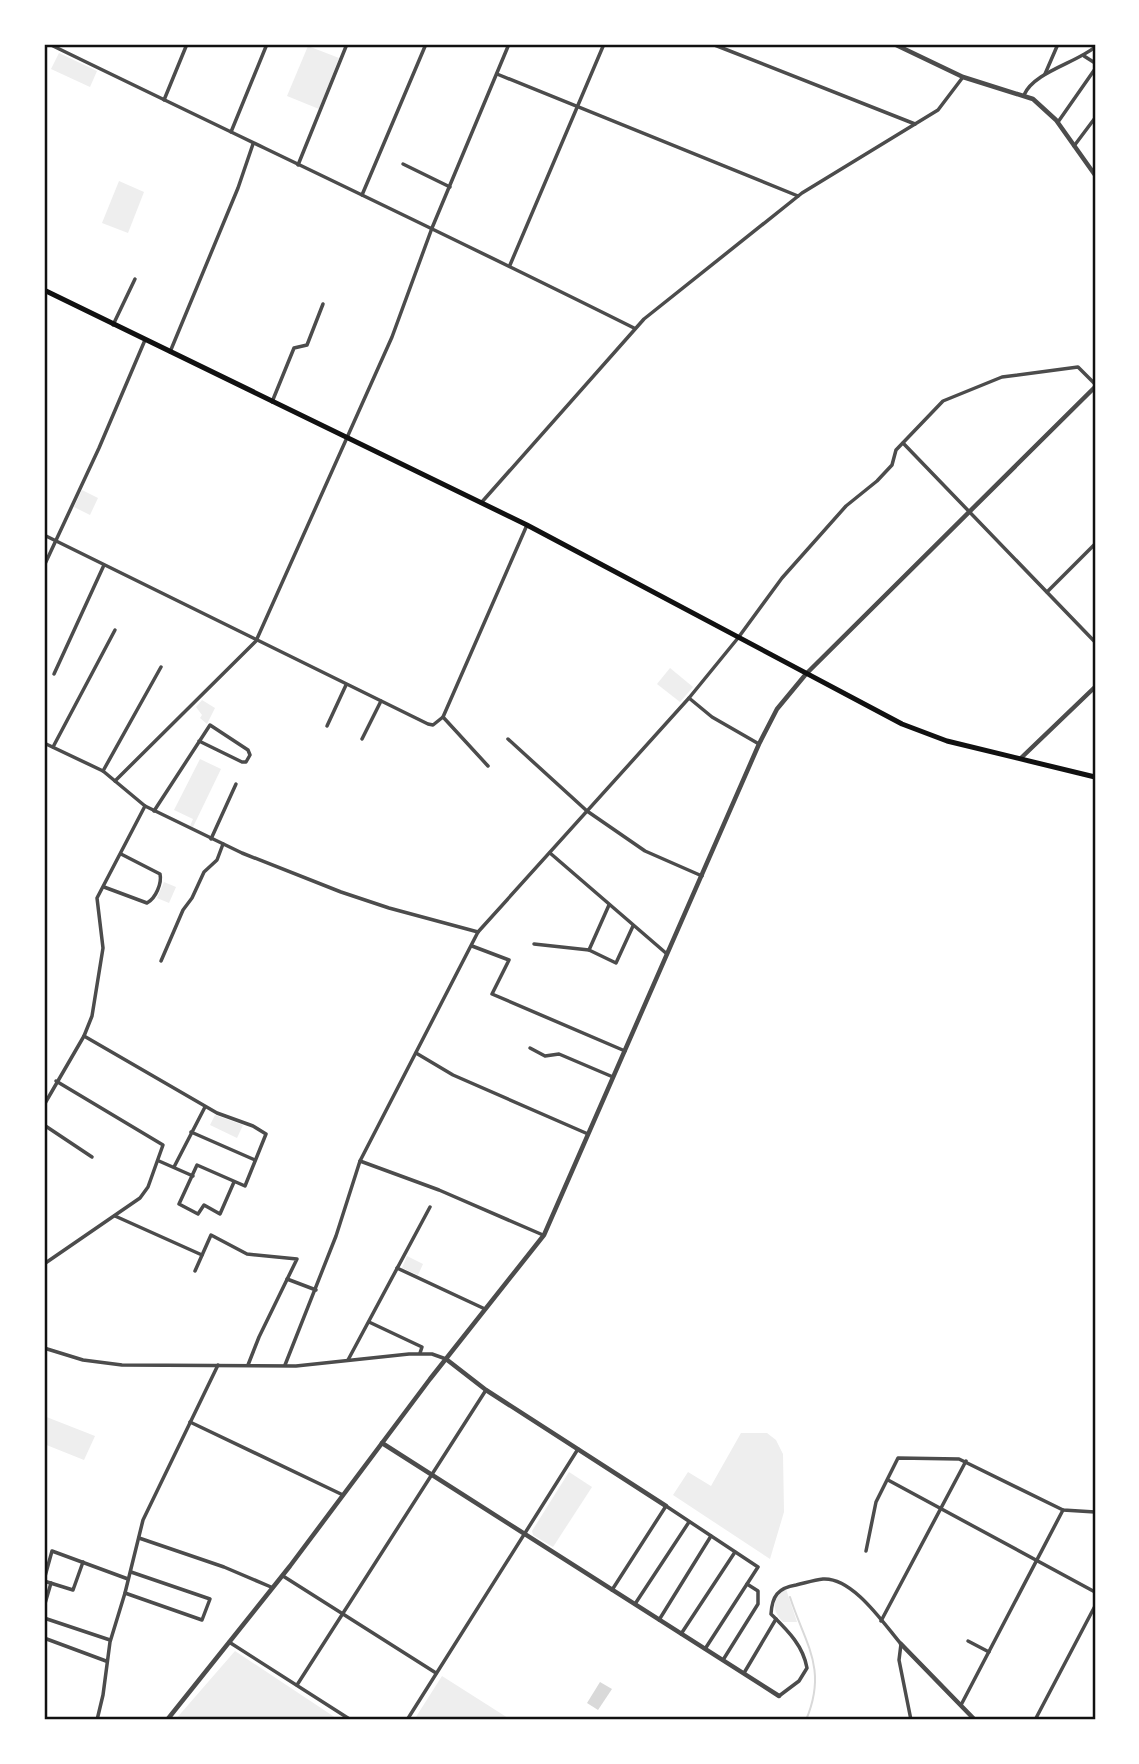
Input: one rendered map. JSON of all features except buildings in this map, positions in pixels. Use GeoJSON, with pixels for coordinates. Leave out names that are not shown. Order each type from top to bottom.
{"type":"FeatureCollection","features":[{"type":"Feature","properties":{"kind":"main road"},"geometry":{"type":"LineString","coordinates":[[44,290],[527,525],[806,674],[926,734],[1095,777]]}},
{"type":"Feature","properties":{"kind":"street"},"geometry":{"type":"LineString","coordinates":[[49,44],[510,265],[634,328]]}},
{"type":"Feature","properties":{"kind":"street"},"geometry":{"type":"LineString","coordinates":[[164,100],[187,44]]}},
{"type":"Feature","properties":{"kind":"street"},"geometry":{"type":"LineString","coordinates":[[231,132],[267,44]]}},
{"type":"Feature","properties":{"kind":"street"},"geometry":{"type":"LineString","coordinates":[[298,165],[347,44]]}},
{"type":"Feature","properties":{"kind":"street"},"geometry":{"type":"LineString","coordinates":[[362,195],[426,44]]}},
{"type":"Feature","properties":{"kind":"street"},"geometry":{"type":"LineString","coordinates":[[115,781],[256,641],[392,337],[432,228],[509,44]]}},
{"type":"Feature","properties":{"kind":"street"},"geometry":{"type":"LineString","coordinates":[[510,265],[604,44]]}},
{"type":"Feature","properties":{"kind":"street"},"geometry":{"type":"LineString","coordinates":[[712,44],[915,125]]}},
{"type":"Feature","properties":{"kind":"street"},"geometry":{"type":"LineString","coordinates":[[1045,76],[1058,44]]}},
{"type":"Feature","properties":{"kind":"street"},"geometry":{"type":"LineString","coordinates":[[898,45],[963,77],[1024,95],[1044,107],[1058,122],[1095,175]]}},
{"type":"Feature","properties":{"kind":"street"},"geometry":{"type":"LineString","coordinates":[[1024,95],[1028,85],[1084,56],[1095,47]]}},
{"type":"Feature","properties":{"kind":"street"},"geometry":{"type":"LineString","coordinates":[[1084,56],[1095,63]]}},
{"type":"Feature","properties":{"kind":"street"},"geometry":{"type":"LineString","coordinates":[[1058,122],[1095,69]]}},
{"type":"Feature","properties":{"kind":"street"},"geometry":{"type":"LineString","coordinates":[[496,74],[798,196]]}},
{"type":"Feature","properties":{"kind":"street"},"geometry":{"type":"LineString","coordinates":[[481,503],[634,328],[798,196],[938,110],[963,77]]}},
{"type":"Feature","properties":{"kind":"street"},"geometry":{"type":"LineString","coordinates":[[1074,146],[1095,118]]}},
{"type":"Feature","properties":{"kind":"street"},"geometry":{"type":"LineString","coordinates":[[170,352],[238,188],[253,144]]}},
{"type":"Feature","properties":{"kind":"street"},"geometry":{"type":"LineString","coordinates":[[403,164],[450,187]]}},
{"type":"Feature","properties":{"kind":"street"},"geometry":{"type":"LineString","coordinates":[[113,324],[135,279]]}},
{"type":"Feature","properties":{"kind":"street"},"geometry":{"type":"LineString","coordinates":[[272,402],[294,348],[307,345],[323,304]]}},
{"type":"Feature","properties":{"kind":"street"},"geometry":{"type":"LineString","coordinates":[[44,566],[145,340]]}},
{"type":"Feature","properties":{"kind":"street"},"geometry":{"type":"LineString","coordinates":[[167,1720],[544,1235],[759,744],[778,709],[806,674],[1095,385],[1078,367],[1002,377],[943,401],[896,450],[892,465],[846,506],[782,578],[689,698],[478,932],[360,1161],[316,1290],[285,1365]]}},
{"type":"Feature","properties":{"kind":"street"},"geometry":{"type":"LineString","coordinates":[[903,443],[1095,642]]}},
{"type":"Feature","properties":{"kind":"street"},"geometry":{"type":"LineString","coordinates":[[44,535],[346,685],[433,725],[443,717],[527,525]]}},
{"type":"Feature","properties":{"kind":"street"},"geometry":{"type":"LineString","coordinates":[[1047,592],[1095,544]]}},
{"type":"Feature","properties":{"kind":"street"},"geometry":{"type":"LineString","coordinates":[[54,674],[104,565]]}},
{"type":"Feature","properties":{"kind":"street"},"geometry":{"type":"LineString","coordinates":[[53,747],[116,630]]}},
{"type":"Feature","properties":{"kind":"street"},"geometry":{"type":"LineString","coordinates":[[103,771],[161,667]]}},
{"type":"Feature","properties":{"kind":"street"},"geometry":{"type":"LineString","coordinates":[[327,726],[346,685]]}},
{"type":"Feature","properties":{"kind":"street"},"geometry":{"type":"LineString","coordinates":[[1021,758],[1095,687]]}},
{"type":"Feature","properties":{"kind":"street"},"geometry":{"type":"LineString","coordinates":[[689,698],[712,717],[759,744]]}},
{"type":"Feature","properties":{"kind":"street"},"geometry":{"type":"LineString","coordinates":[[362,739],[381,701]]}},
{"type":"Feature","properties":{"kind":"street"},"geometry":{"type":"LineString","coordinates":[[443,717],[488,766]]}},
{"type":"Feature","properties":{"kind":"street"},"geometry":{"type":"LineString","coordinates":[[154,811],[199,741],[210,724],[248,750],[250,755],[246,762],[242,762],[199,741]]}},
{"type":"Feature","properties":{"kind":"street"},"geometry":{"type":"LineString","coordinates":[[508,739],[587,811],[645,851],[702,876]]}},
{"type":"Feature","properties":{"kind":"street"},"geometry":{"type":"LineString","coordinates":[[44,743],[103,771],[145,806],[223,845],[341,892],[478,932]]}},
{"type":"Feature","properties":{"kind":"street"},"geometry":{"type":"LineString","coordinates":[[211,839],[236,784]]}},
{"type":"Feature","properties":{"kind":"street"},"geometry":{"type":"LineString","coordinates":[[44,1105],[84,1036],[92,1016],[102,961],[101,918],[97,898],[145,806]]}},
{"type":"Feature","properties":{"kind":"street"},"geometry":{"type":"LineString","coordinates":[[161,961],[183,910],[204,872],[217,860],[223,845]]}},
{"type":"Feature","properties":{"kind":"street"},"geometry":{"type":"LineString","coordinates":[[550,853],[667,954]]}},
{"type":"Feature","properties":{"kind":"street"},"geometry":{"type":"LineString","coordinates":[[103,887],[147,903],[152,901],[161,880],[160,874],[121,854]]}},
{"type":"Feature","properties":{"kind":"street"},"geometry":{"type":"LineString","coordinates":[[589,950],[609,905]]}},
{"type":"Feature","properties":{"kind":"street"},"geometry":{"type":"LineString","coordinates":[[534,944],[589,950],[616,963],[632,926]]}},
{"type":"Feature","properties":{"kind":"street"},"geometry":{"type":"LineString","coordinates":[[472,946],[509,960],[492,994],[625,1051]]}},
{"type":"Feature","properties":{"kind":"street"},"geometry":{"type":"LineString","coordinates":[[84,1036],[205,1107],[266,1134],[244,1186],[197,1165],[179,1204],[198,1214],[204,1205],[220,1214],[234,1182]]}},
{"type":"Feature","properties":{"kind":"street"},"geometry":{"type":"LineString","coordinates":[[530,1048],[545,1056],[559,1054],[614,1077]]}},
{"type":"Feature","properties":{"kind":"street"},"geometry":{"type":"LineString","coordinates":[[415,1053],[453,1075],[589,1134]]}},
{"type":"Feature","properties":{"kind":"street"},"geometry":{"type":"LineString","coordinates":[[44,1264],[144,1194],[163,1145],[56,1082]]}},
{"type":"Feature","properties":{"kind":"street"},"geometry":{"type":"LineString","coordinates":[[174,1167],[205,1107]]}},
{"type":"Feature","properties":{"kind":"street"},"geometry":{"type":"LineString","coordinates":[[44,1125],[92,1157]]}},
{"type":"Feature","properties":{"kind":"street"},"geometry":{"type":"LineString","coordinates":[[191,1132],[255,1160]]}},
{"type":"Feature","properties":{"kind":"street"},"geometry":{"type":"LineString","coordinates":[[159,1161],[193,1176]]}},
{"type":"Feature","properties":{"kind":"street"},"geometry":{"type":"LineString","coordinates":[[360,1161],[439,1190],[544,1235]]}},
{"type":"Feature","properties":{"kind":"street"},"geometry":{"type":"LineString","coordinates":[[348,1360],[430,1207]]}},
{"type":"Feature","properties":{"kind":"street"},"geometry":{"type":"LineString","coordinates":[[115,1216],[203,1255]]}},
{"type":"Feature","properties":{"kind":"street"},"geometry":{"type":"LineString","coordinates":[[195,1271],[211,1235],[247,1254],[297,1259],[248,1365]]}},
{"type":"Feature","properties":{"kind":"street"},"geometry":{"type":"LineString","coordinates":[[397,1268],[485,1309]]}},
{"type":"Feature","properties":{"kind":"street"},"geometry":{"type":"LineString","coordinates":[[287,1279],[316,1290]]}},
{"type":"Feature","properties":{"kind":"street"},"geometry":{"type":"LineString","coordinates":[[369,1322],[422,1348],[420,1354]]}},
{"type":"Feature","properties":{"kind":"street"},"geometry":{"type":"LineString","coordinates":[[44,1348],[107,1364],[285,1365],[420,1354],[432,1354],[446,1359],[485,1390],[758,1567],[705,1649]]}},
{"type":"Feature","properties":{"kind":"street"},"geometry":{"type":"LineString","coordinates":[[97,1720],[110,1640],[148,1510],[218,1365]]}},
{"type":"Feature","properties":{"kind":"street"},"geometry":{"type":"LineString","coordinates":[[297,1685],[485,1390]]}},
{"type":"Feature","properties":{"kind":"street"},"geometry":{"type":"LineString","coordinates":[[190,1422],[343,1495]]}},
{"type":"Feature","properties":{"kind":"street"},"geometry":{"type":"LineString","coordinates":[[382,1443],[779,1696],[799,1681],[807,1668],[800,1648],[788,1629],[771,1614],[776,1592],[790,1586],[824,1579],[834,1580],[868,1603],[901,1644],[975,1720]]}},
{"type":"Feature","properties":{"kind":"street"},"geometry":{"type":"LineString","coordinates":[[407,1720],[578,1449]]}},
{"type":"Feature","properties":{"kind":"street"},"geometry":{"type":"LineString","coordinates":[[866,1551],[876,1502],[898,1458],[959,1459],[1063,1510],[1095,1511]]}},
{"type":"Feature","properties":{"kind":"street"},"geometry":{"type":"LineString","coordinates":[[881,1621],[966,1461]]}},
{"type":"Feature","properties":{"kind":"street"},"geometry":{"type":"LineString","coordinates":[[887,1479],[1095,1592]]}},
{"type":"Feature","properties":{"kind":"street"},"geometry":{"type":"LineString","coordinates":[[612,1590],[666,1506]]}},
{"type":"Feature","properties":{"kind":"street"},"geometry":{"type":"LineString","coordinates":[[961,1705],[1063,1510]]}},
{"type":"Feature","properties":{"kind":"street"},"geometry":{"type":"LineString","coordinates":[[635,1604],[690,1522]]}},
{"type":"Feature","properties":{"kind":"street"},"geometry":{"type":"LineString","coordinates":[[659,1620],[711,1536]]}},
{"type":"Feature","properties":{"kind":"street"},"geometry":{"type":"LineString","coordinates":[[139,1538],[224,1567],[271,1587]]}},
{"type":"Feature","properties":{"kind":"street"},"geometry":{"type":"LineString","coordinates":[[83,1562],[73,1590],[44,1580],[52,1551],[83,1562],[128,1578]]}},
{"type":"Feature","properties":{"kind":"street"},"geometry":{"type":"LineString","coordinates":[[681,1634],[735,1552]]}},
{"type":"Feature","properties":{"kind":"street"},"geometry":{"type":"LineString","coordinates":[[125,1593],[202,1620],[210,1599],[131,1572]]}},
{"type":"Feature","properties":{"kind":"street"},"geometry":{"type":"LineString","coordinates":[[281,1575],[436,1673]]}},
{"type":"Feature","properties":{"kind":"street"},"geometry":{"type":"LineString","coordinates":[[44,1607],[51,1583]]}},
{"type":"Feature","properties":{"kind":"street"},"geometry":{"type":"LineString","coordinates":[[723,1660],[758,1604],[758,1591],[747,1584]]}},
{"type":"Feature","properties":{"kind":"street"},"geometry":{"type":"LineString","coordinates":[[1035,1720],[1095,1606]]}},
{"type":"Feature","properties":{"kind":"street"},"geometry":{"type":"LineString","coordinates":[[44,1618],[110,1640]]}},
{"type":"Feature","properties":{"kind":"street"},"geometry":{"type":"LineString","coordinates":[[744,1673],[776,1619]]}},
{"type":"Feature","properties":{"kind":"street"},"geometry":{"type":"LineString","coordinates":[[44,1638],[106,1661]]}},
{"type":"Feature","properties":{"kind":"street"},"geometry":{"type":"LineString","coordinates":[[968,1641],[989,1652]]}},
{"type":"Feature","properties":{"kind":"street"},"geometry":{"type":"LineString","coordinates":[[229,1642],[351,1720]]}},
{"type":"Feature","properties":{"kind":"street"},"geometry":{"type":"LineString","coordinates":[[901,1644],[899,1660],[911,1720]]}},
{"type":"Feature","properties":{"kind":"shaded area"},"geometry":{"type":"Polygon","coordinates":[[[308,46],[339,58],[319,109],[287,96],[308,46]]]}},
{"type":"Feature","properties":{"kind":"shaded area"},"geometry":{"type":"Polygon","coordinates":[[[59,53],[97,71],[90,87],[51,69],[59,53]]]}},
{"type":"Feature","properties":{"kind":"shaded area"},"geometry":{"type":"Polygon","coordinates":[[[119,181],[144,192],[128,233],[102,223],[119,181]]]}},
{"type":"Feature","properties":{"kind":"shaded area"},"geometry":{"type":"Polygon","coordinates":[[[82,490],[98,498],[90,515],[74,507],[82,490]]]}},
{"type":"Feature","properties":{"kind":"shaded area"},"geometry":{"type":"Polygon","coordinates":[[[670,668],[693,687],[680,702],[657,684],[670,668]]]}},
{"type":"Feature","properties":{"kind":"shaded area"},"geometry":{"type":"Polygon","coordinates":[[[202,700],[215,708],[207,724],[200,718],[202,715],[196,707],[202,700]]]}},
{"type":"Feature","properties":{"kind":"shaded area"},"geometry":{"type":"Polygon","coordinates":[[[200,759],[221,769],[193,827],[190,826],[193,819],[174,810],[200,759]]]}},
{"type":"Feature","properties":{"kind":"shaded area"},"geometry":{"type":"Polygon","coordinates":[[[164,882],[176,887],[169,903],[157,898],[164,882]]]}},
{"type":"Feature","properties":{"kind":"shaded area"},"geometry":{"type":"Polygon","coordinates":[[[215,1115],[243,1125],[237,1138],[210,1125],[215,1115]]]}},
{"type":"Feature","properties":{"kind":"shaded area"},"geometry":{"type":"Polygon","coordinates":[[[407,1256],[423,1264],[418,1275],[402,1268],[407,1256]]]}},
{"type":"Feature","properties":{"kind":"shaded area"},"geometry":{"type":"Polygon","coordinates":[[[44,1416],[95,1436],[84,1460],[44,1444],[44,1416]]]}},
{"type":"Feature","properties":{"kind":"shaded area"},"geometry":{"type":"Polygon","coordinates":[[[741,1433],[767,1433],[776,1440],[783,1454],[784,1512],[770,1559],[673,1495],[688,1472],[711,1486],[741,1433]]]}},
{"type":"Feature","properties":{"kind":"shaded area"},"geometry":{"type":"Polygon","coordinates":[[[569,1472],[592,1487],[553,1547],[533,1535],[532,1531],[569,1472]]]}},
{"type":"Feature","properties":{"kind":"shaded area"},"geometry":{"type":"Polygon","coordinates":[[[786,1589],[797,1622],[783,1622],[776,1613],[776,1600],[786,1589]]]}},
{"type":"Feature","properties":{"kind":"shaded area"},"geometry":{"type":"Polygon","coordinates":[[[235,1651],[339,1720],[175,1720],[235,1651]]]}},
{"type":"Feature","properties":{"kind":"shaded area"},"geometry":{"type":"Polygon","coordinates":[[[442,1676],[511,1720],[414,1720],[442,1676]]]}},
{"type":"Feature","properties":{"kind":"shaded area"},"geometry":{"type":"Polygon","coordinates":[[[600,1682],[612,1689],[598,1710],[587,1703],[600,1682]]]}},
{"type":"Feature","properties":{"kind":"waterway"},"geometry":{"type":"LineString","coordinates":[[790,1597],[815,1671],[812,1702],[806,1720]]}}]}
